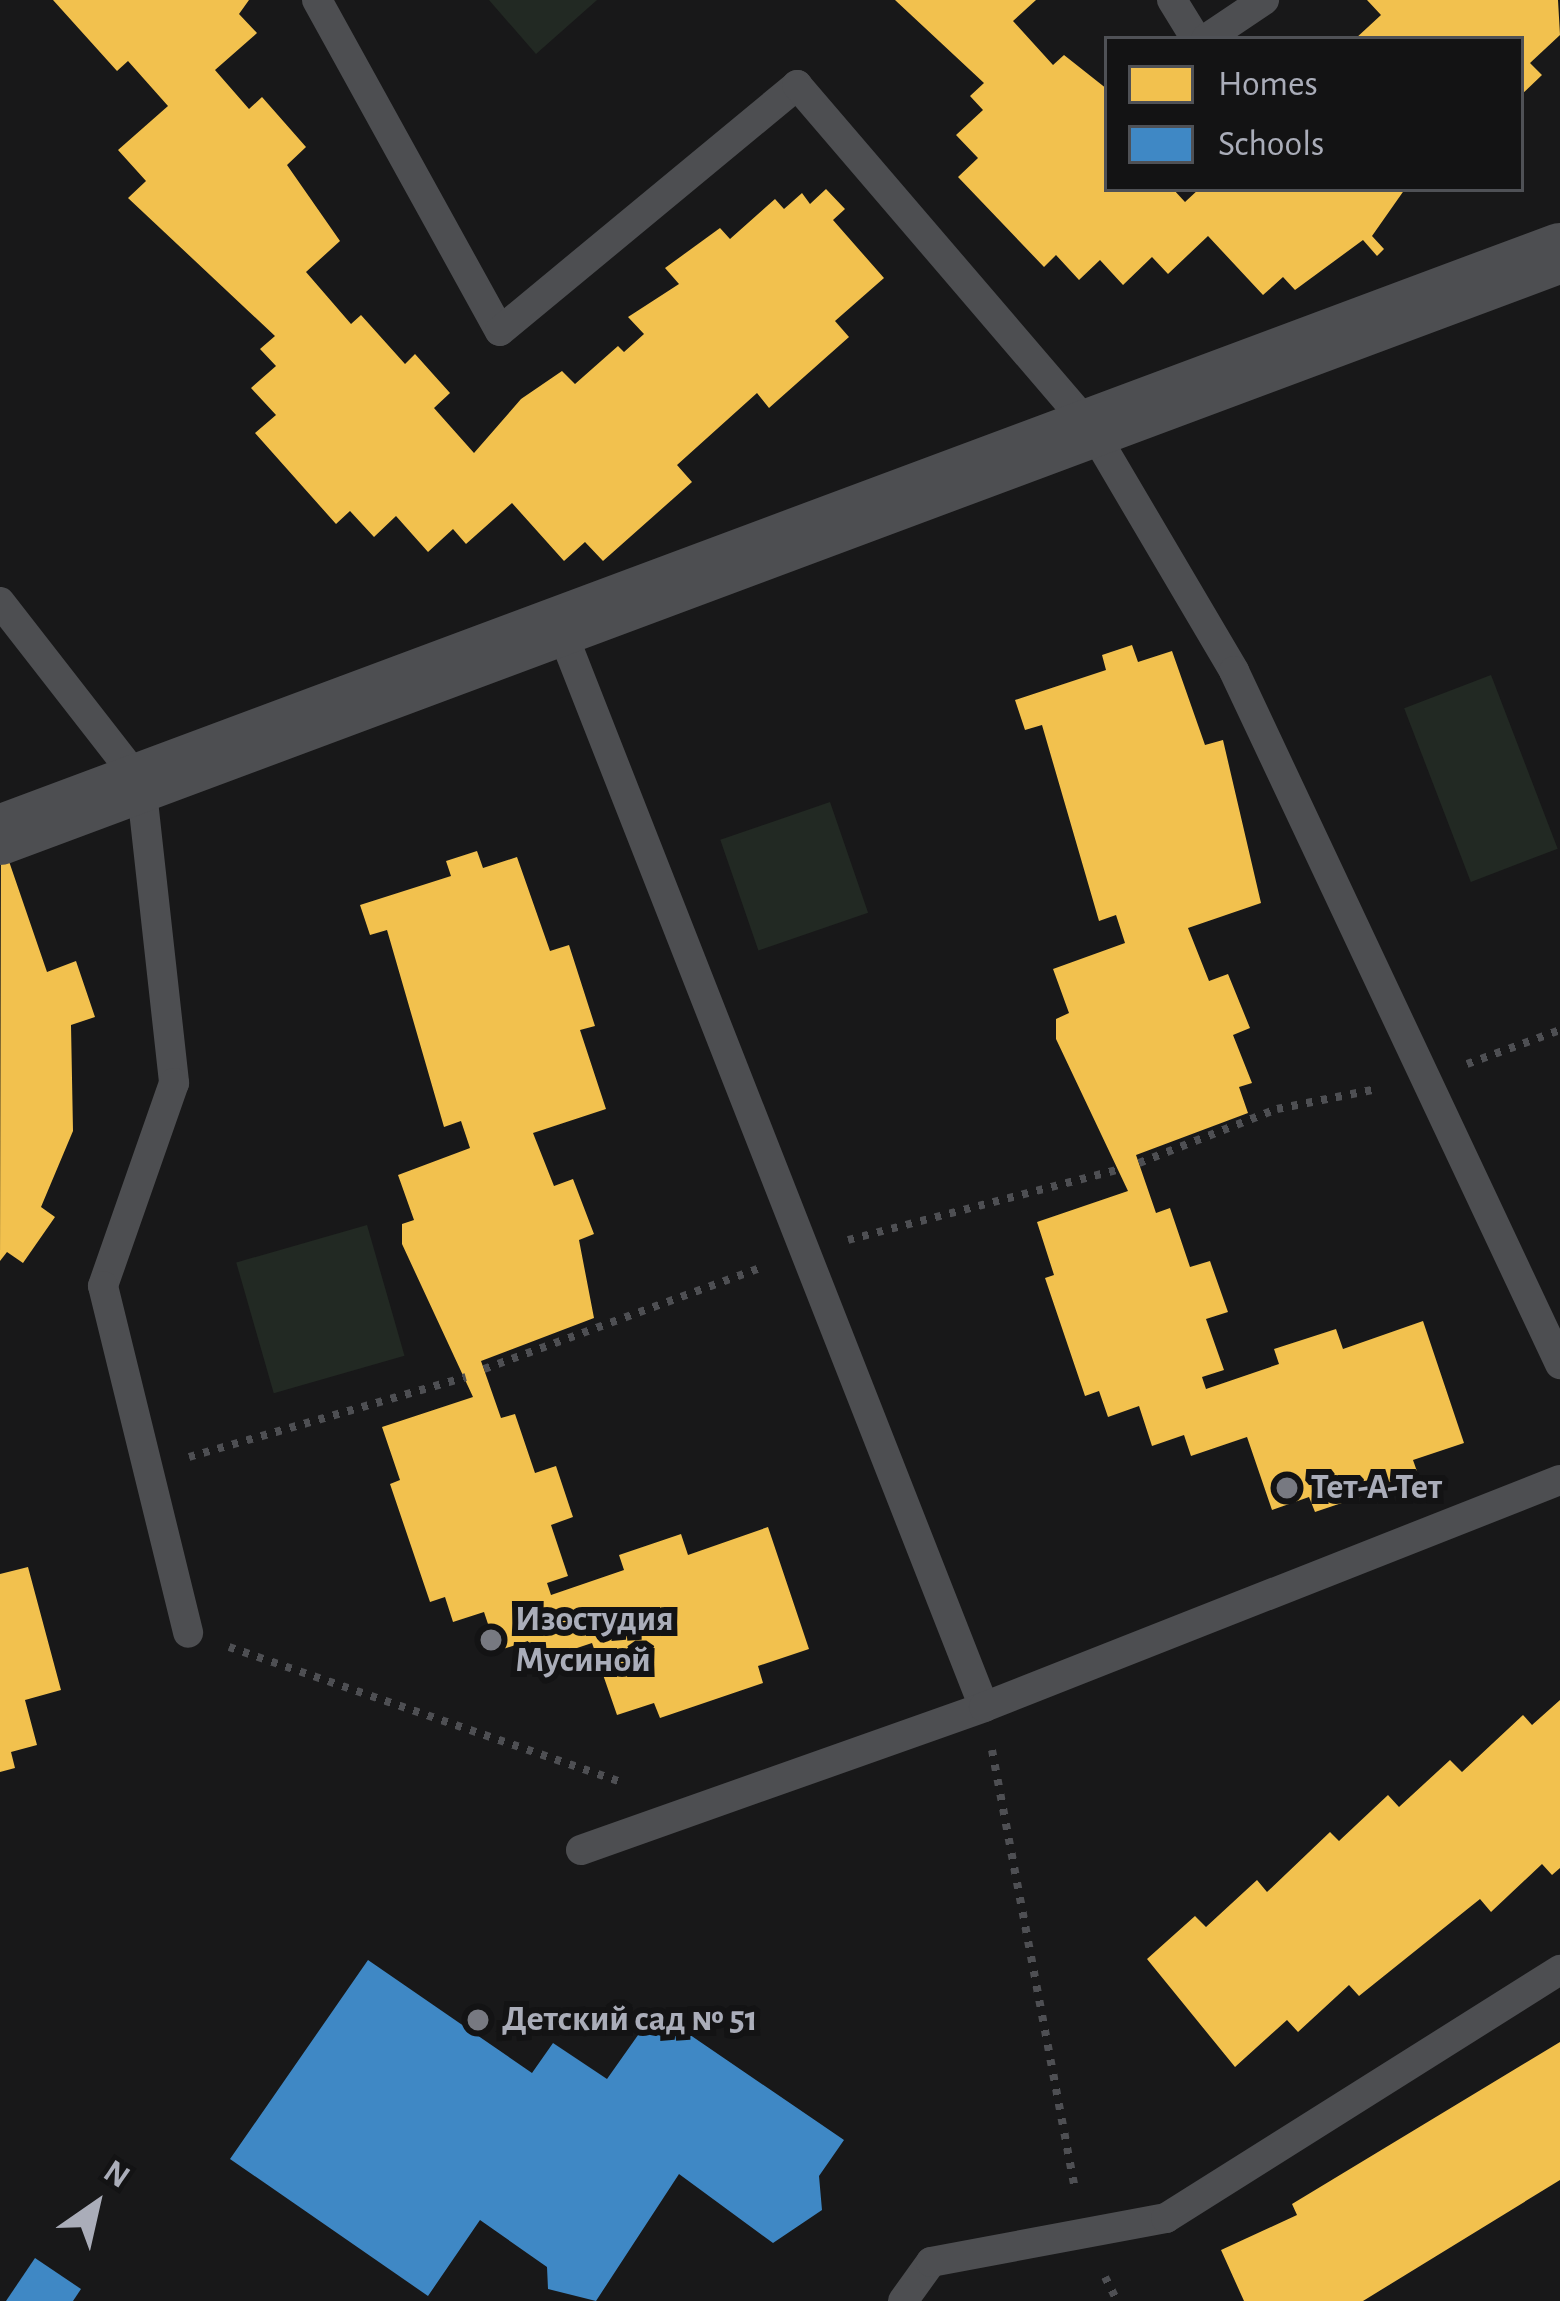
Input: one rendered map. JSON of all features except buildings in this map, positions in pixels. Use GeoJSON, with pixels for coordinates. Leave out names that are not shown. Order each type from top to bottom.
{"type":"FeatureCollection","features":[{"type":"Feature","properties":{"kind":"street"},"geometry":{"type":"LineString","coordinates":[[0,836],[1560,253]]}},
{"type":"Feature","properties":{"kind":"lane"},"geometry":{"type":"LineString","coordinates":[[317,0],[500,332],[797,85],[1091,428],[1234,670],[1560,1364]]}},
{"type":"Feature","properties":{"kind":"lane"},"geometry":{"type":"LineString","coordinates":[[1172,0],[1194,36]]}},
{"type":"Feature","properties":{"kind":"lane"},"geometry":{"type":"LineString","coordinates":[[1210,36],[1264,0]]}},
{"type":"Feature","properties":{"kind":"lane"},"geometry":{"type":"LineString","coordinates":[[0,602],[141,783],[174,1083],[103,1286],[188,1633]]}},
{"type":"Feature","properties":{"kind":"lane"},"geometry":{"type":"LineString","coordinates":[[560,626],[984,1707]]}},
{"type":"Feature","properties":{"kind":"lane"},"geometry":{"type":"LineString","coordinates":[[581,1850],[984,1707],[1560,1480]]}},
{"type":"Feature","properties":{"kind":"lane"},"geometry":{"type":"LineString","coordinates":[[903,2301],[931,2262],[1166,2218],[1560,1970]]}},
{"type":"Feature","properties":{"kind":"path"},"geometry":{"type":"LineString","coordinates":[[1139,1163],[1277,1109],[1424,1079],[1560,1030]]}},
{"type":"Feature","properties":{"kind":"path"},"geometry":{"type":"LineString","coordinates":[[147,1469],[466,1377]]}},
{"type":"Feature","properties":{"kind":"path"},"geometry":{"type":"LineString","coordinates":[[188,1633],[698,1808]]}},
{"type":"Feature","properties":{"kind":"path"},"geometry":{"type":"LineString","coordinates":[[984,1707],[1083,2233]]}},
{"type":"Feature","properties":{"kind":"shaded area"},"geometry":{"type":"Polygon","coordinates":[[[489,0],[597,0],[536,54],[489,0]]]}},
{"type":"Feature","properties":{"kind":"shaded area"},"geometry":{"type":"Polygon","coordinates":[[[1491,675],[1558,849],[1471,882],[1404,708],[1491,675]]]}},
{"type":"Feature","properties":{"kind":"shaded area"},"geometry":{"type":"Polygon","coordinates":[[[830,802],[868,913],[758,950],[720,840],[830,802]]]}},
{"type":"Feature","properties":{"kind":"shaded area"},"geometry":{"type":"Polygon","coordinates":[[[367,1225],[404,1356],[274,1393],[236,1262],[367,1225]]]}},
{"type":"Feature","properties":{"kind":"place","name":"Тет-А-Тет"},"geometry":{"type":"Point","coordinates":[1287,1488]}},
{"type":"Feature","properties":{"kind":"place","name":"Изостудия Мусиной"},"geometry":{"type":"Point","coordinates":[491,1640]}},
{"type":"Feature","properties":{"kind":"place","name":"Детский сад № 51"},"geometry":{"type":"Point","coordinates":[478,2020]}}]}
